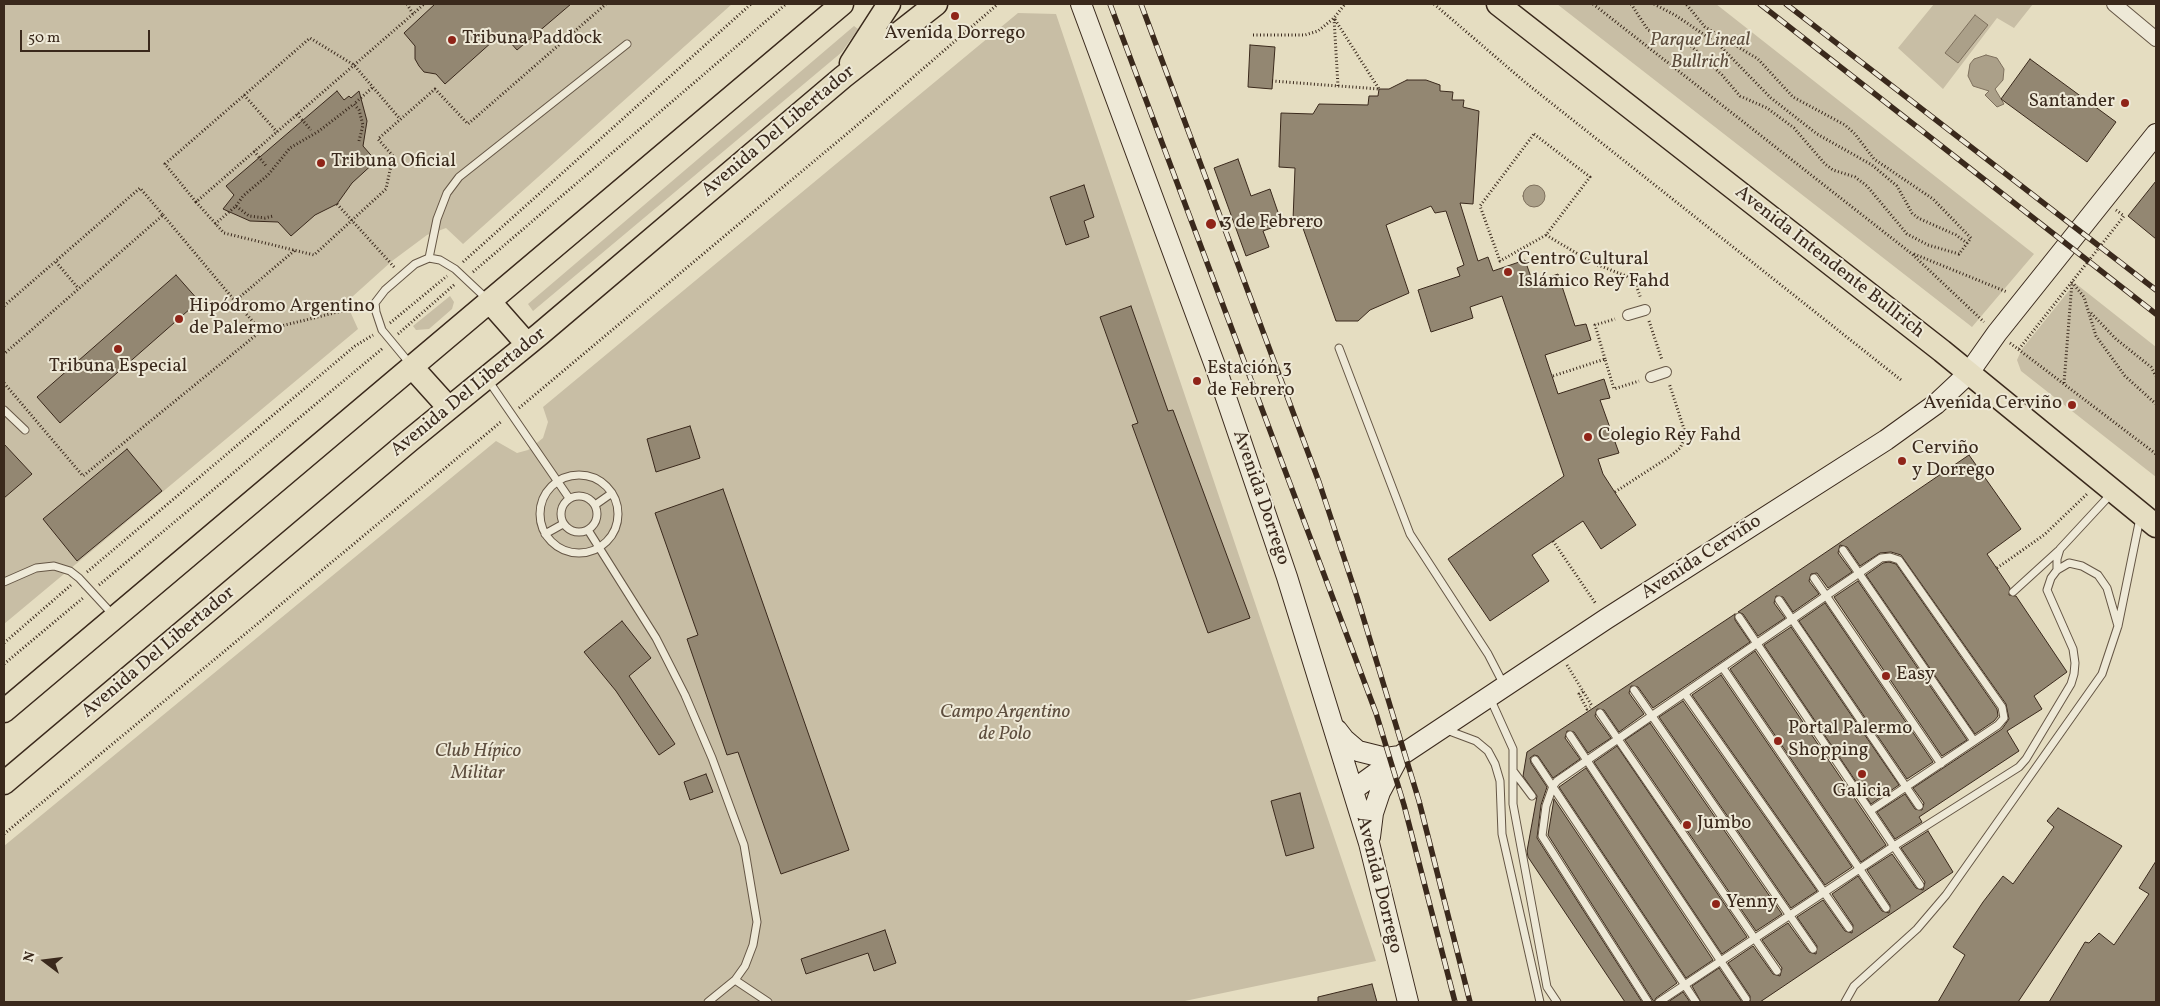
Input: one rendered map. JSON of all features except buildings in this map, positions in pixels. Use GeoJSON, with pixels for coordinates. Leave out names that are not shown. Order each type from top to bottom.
{"type":"FeatureCollection","features":[{"type":"Feature","properties":{"kind":"main road"},"geometry":{"type":"LineString","coordinates":[[4,711],[114,616],[490,302],[842,4]]}},
{"type":"Feature","properties":{"kind":"main road"},"geometry":{"type":"LineString","coordinates":[[843,77],[889,4]]}},
{"type":"Feature","properties":{"kind":"main road","name":"Avenida Del Libertador"},"geometry":{"type":"LineString","coordinates":[[4,783],[843,77],[936,4]]}},
{"type":"Feature","properties":{"kind":"main road","name":"Avenida Dorrego"},"geometry":{"type":"LineString","coordinates":[[1081,4],[1217,371],[1287,578],[1369,843],[1408,1002]]}},
{"type":"Feature","properties":{"kind":"main road","name":"Avenida Intendente Bullrich"},"geometry":{"type":"LineString","coordinates":[[1498,4],[1942,351],[2149,520]]}},
{"type":"Feature","properties":{"kind":"main road","name":"Avenida Cerviño"},"geometry":{"type":"LineString","coordinates":[[1353,790],[1441,728],[1498,693],[1606,619],[1886,440],[1936,404],[1968,374],[1997,333],[2156,134]]}},
{"type":"Feature","properties":{"kind":"main road"},"geometry":{"type":"LineString","coordinates":[[490,302],[527,344]]}},
{"type":"Feature","properties":{"kind":"main road"},"geometry":{"type":"LineString","coordinates":[[412,367],[449,408]]}},
{"type":"Feature","properties":{"kind":"main road"},"geometry":{"type":"LineString","coordinates":[[1333,724],[1344,739],[1358,751],[1386,758],[1400,756]]}},
{"type":"Feature","properties":{"kind":"main road"},"geometry":{"type":"LineString","coordinates":[[1369,843],[1373,812],[1380,792],[1400,756]]}},
{"type":"Feature","properties":{"kind":"street"},"geometry":{"type":"LineString","coordinates":[[2114,4],[2156,39]]}},
{"type":"Feature","properties":{"kind":"street"},"geometry":{"type":"LineString","coordinates":[[1628,314],[1645,310]]}},
{"type":"Feature","properties":{"kind":"street"},"geometry":{"type":"LineString","coordinates":[[1651,377],[1666,372]]}},
{"type":"Feature","properties":{"kind":"lane"},"geometry":{"type":"LineString","coordinates":[[429,258],[437,219],[447,193],[459,177],[627,44]]}},
{"type":"Feature","properties":{"kind":"lane"},"geometry":{"type":"LineString","coordinates":[[412,367],[382,330],[375,303],[385,290],[414,264],[429,258],[440,260],[455,269],[490,302]]}},
{"type":"Feature","properties":{"kind":"lane"},"geometry":{"type":"LineString","coordinates":[[1339,348],[1410,534],[1488,654],[1513,749],[1513,804],[1547,987],[1557,1002]]}},
{"type":"Feature","properties":{"kind":"lane"},"geometry":{"type":"LineString","coordinates":[[486,378],[569,498]]}},
{"type":"Feature","properties":{"kind":"lane"},"geometry":{"type":"LineString","coordinates":[[4,410],[25,430]]}},
{"type":"Feature","properties":{"kind":"lane"},"geometry":{"type":"LineString","coordinates":[[569,476],[593,477],[604,484],[612,493],[617,505],[618,517],[612,535],[598,548],[587,553],[574,553],[563,550],[545,534],[540,520],[541,505],[547,491],[558,481],[569,476]]}},
{"type":"Feature","properties":{"kind":"lane"},"geometry":{"type":"LineString","coordinates":[[2013,592],[2060,550],[2107,486]]}},
{"type":"Feature","properties":{"kind":"lane"},"geometry":{"type":"LineString","coordinates":[[595,505],[612,493]]}},
{"type":"Feature","properties":{"kind":"lane"},"geometry":{"type":"LineString","coordinates":[[578,496],[588,498],[595,505],[597,514],[595,523],[588,530],[579,533],[570,530],[563,524],[560,514],[562,505],[569,498],[578,496]]}},
{"type":"Feature","properties":{"kind":"lane"},"geometry":{"type":"LineString","coordinates":[[1845,1002],[1854,986],[1917,929],[1946,895],[2102,674],[2149,520]]}},
{"type":"Feature","properties":{"kind":"lane"},"geometry":{"type":"LineString","coordinates":[[545,534],[563,524]]}},
{"type":"Feature","properties":{"kind":"lane"},"geometry":{"type":"LineString","coordinates":[[588,530],[656,638],[685,695],[712,758],[744,845],[757,922],[753,945],[745,966],[736,980],[708,1002]]}},
{"type":"Feature","properties":{"kind":"lane"},"geometry":{"type":"LineString","coordinates":[[1843,550],[1974,742]]}},
{"type":"Feature","properties":{"kind":"lane"},"geometry":{"type":"LineString","coordinates":[[2057,570],[2056,559],[2060,550]]}},
{"type":"Feature","properties":{"kind":"lane"},"geometry":{"type":"LineString","coordinates":[[1648,1002],[1542,836],[1546,806],[1553,786],[1557,781],[1861,574],[1881,558],[1890,557],[1899,560],[2002,707],[2004,718],[1998,725],[1974,742],[1870,811]]}},
{"type":"Feature","properties":{"kind":"lane"},"geometry":{"type":"LineString","coordinates":[[1659,1002],[1896,845],[2019,767],[2026,759],[2071,684],[2076,664],[2072,649],[2047,590],[2051,578],[2057,570],[2069,563],[2082,566],[2098,575],[2107,588],[2118,626]]}},
{"type":"Feature","properties":{"kind":"lane"},"geometry":{"type":"LineString","coordinates":[[4,582],[36,568],[54,566],[70,571],[79,578],[114,616]]}},
{"type":"Feature","properties":{"kind":"lane"},"geometry":{"type":"LineString","coordinates":[[1814,578],[1940,764]]}},
{"type":"Feature","properties":{"kind":"lane"},"geometry":{"type":"LineString","coordinates":[[1779,600],[1919,806]]}},
{"type":"Feature","properties":{"kind":"lane"},"geometry":{"type":"LineString","coordinates":[[1739,618],[1870,811],[1896,845],[1920,885]]}},
{"type":"Feature","properties":{"kind":"lane"},"geometry":{"type":"LineString","coordinates":[[1723,668],[1886,908]]}},
{"type":"Feature","properties":{"kind":"lane"},"geometry":{"type":"LineString","coordinates":[[1634,690],[1790,915],[1812,950]]}},
{"type":"Feature","properties":{"kind":"lane"},"geometry":{"type":"LineString","coordinates":[[1685,694],[1825,892],[1848,928]]}},
{"type":"Feature","properties":{"kind":"lane"},"geometry":{"type":"LineString","coordinates":[[1595,709],[1619,739],[1777,971]]}},
{"type":"Feature","properties":{"kind":"lane"},"geometry":{"type":"LineString","coordinates":[[1441,728],[1476,741],[1488,750],[1495,764],[1500,781],[1502,834],[1540,1002]]}},
{"type":"Feature","properties":{"kind":"lane"},"geometry":{"type":"LineString","coordinates":[[1570,735],[1746,999]]}},
{"type":"Feature","properties":{"kind":"lane"},"geometry":{"type":"LineString","coordinates":[[1535,760],[1696,1002]]}},
{"type":"Feature","properties":{"kind":"lane"},"geometry":{"type":"LineString","coordinates":[[1514,772],[1532,796]]}},
{"type":"Feature","properties":{"kind":"lane"},"geometry":{"type":"LineString","coordinates":[[736,980],[768,1002]]}},
{"type":"Feature","properties":{"kind":"path"},"geometry":{"type":"LineString","coordinates":[[407,4],[413,14]]}},
{"type":"Feature","properties":{"kind":"path"},"geometry":{"type":"LineString","coordinates":[[196,202],[424,4]]}},
{"type":"Feature","properties":{"kind":"path"},"geometry":{"type":"LineString","coordinates":[[400,119],[354,65],[310,38],[165,164],[224,233],[314,255],[386,189],[393,156],[378,139],[400,119],[435,89],[468,124],[606,4]]}},
{"type":"Feature","properties":{"kind":"path"},"geometry":{"type":"LineString","coordinates":[[1253,35],[1304,35],[1318,30],[1334,18],[1345,4]]}},
{"type":"Feature","properties":{"kind":"path"},"geometry":{"type":"LineString","coordinates":[[1434,4],[1526,83],[1901,380]]}},
{"type":"Feature","properties":{"kind":"path"},"geometry":{"type":"LineString","coordinates":[[1593,4],[1912,254],[1997,333],[2156,454]]}},
{"type":"Feature","properties":{"kind":"path"},"geometry":{"type":"LineString","coordinates":[[1631,4],[1648,30],[1690,45],[1740,96],[1767,108],[1794,128],[1825,164],[1833,170],[1855,177],[1867,186],[1907,234],[1928,245],[1959,254],[1971,238],[1934,199],[1874,159],[1855,134],[1845,125],[1793,97],[1758,59],[1704,27],[1686,4]]}},
{"type":"Feature","properties":{"kind":"path"},"geometry":{"type":"LineString","coordinates":[[1654,4],[1675,15],[1718,44],[1771,98],[1817,134],[1872,165],[1897,186],[1912,213],[1918,218],[1956,235],[1967,243]]}},
{"type":"Feature","properties":{"kind":"path"},"geometry":{"type":"LineString","coordinates":[[1334,18],[1338,86]]}},
{"type":"Feature","properties":{"kind":"path"},"geometry":{"type":"LineString","coordinates":[[1272,82],[1379,89],[1334,18]]}},
{"type":"Feature","properties":{"kind":"path"},"geometry":{"type":"LineString","coordinates":[[216,224],[236,206],[243,196],[268,175],[290,148],[319,130],[373,87]]}},
{"type":"Feature","properties":{"kind":"path"},"geometry":{"type":"LineString","coordinates":[[244,95],[276,132]]}},
{"type":"Feature","properties":{"kind":"path"},"geometry":{"type":"LineString","coordinates":[[354,104],[359,110],[363,125],[359,141]]}},
{"type":"Feature","properties":{"kind":"path"},"geometry":{"type":"LineString","coordinates":[[297,114],[311,130]]}},
{"type":"Feature","properties":{"kind":"path"},"geometry":{"type":"LineString","coordinates":[[1534,134],[1590,177],[1546,235],[1500,261],[1480,206],[1534,134]]}},
{"type":"Feature","properties":{"kind":"path"},"geometry":{"type":"LineString","coordinates":[[254,151],[267,167]]}},
{"type":"Feature","properties":{"kind":"path"},"geometry":{"type":"LineString","coordinates":[[4,306],[140,188],[261,331]]}},
{"type":"Feature","properties":{"kind":"path"},"geometry":{"type":"LineString","coordinates":[[2019,349],[2124,216],[2104,201]]}},
{"type":"Feature","properties":{"kind":"path"},"geometry":{"type":"LineString","coordinates":[[337,204],[401,275]]}},
{"type":"Feature","properties":{"kind":"path"},"geometry":{"type":"LineString","coordinates":[[236,206],[249,216],[257,218],[273,216]]}},
{"type":"Feature","properties":{"kind":"path"},"geometry":{"type":"LineString","coordinates":[[4,354],[163,215]]}},
{"type":"Feature","properties":{"kind":"path"},"geometry":{"type":"LineString","coordinates":[[1546,235],[1593,263],[1636,282],[1684,429],[1684,440],[1672,455],[1615,492]]}},
{"type":"Feature","properties":{"kind":"path"},"geometry":{"type":"LineString","coordinates":[[235,301],[295,250]]}},
{"type":"Feature","properties":{"kind":"path"},"geometry":{"type":"LineString","coordinates":[[1912,254],[2010,294]]}},
{"type":"Feature","properties":{"kind":"path"},"geometry":{"type":"LineString","coordinates":[[56,262],[78,288]]}},
{"type":"Feature","properties":{"kind":"path"},"geometry":{"type":"LineString","coordinates":[[2072,282],[2084,297],[2091,313],[2116,339],[2151,367],[2156,376]]}},
{"type":"Feature","properties":{"kind":"path"},"geometry":{"type":"LineString","coordinates":[[2064,383],[2072,282]]}},
{"type":"Feature","properties":{"kind":"path"},"geometry":{"type":"LineString","coordinates":[[4,383],[83,476],[261,331],[375,303]]}},
{"type":"Feature","properties":{"kind":"path"},"geometry":{"type":"LineString","coordinates":[[2091,313],[2091,323],[2096,336],[2126,376],[2156,404]]}},
{"type":"Feature","properties":{"kind":"path"},"geometry":{"type":"LineString","coordinates":[[1628,314],[1595,325],[1614,389],[1651,377]]}},
{"type":"Feature","properties":{"kind":"path"},"geometry":{"type":"LineString","coordinates":[[1552,376],[1605,359]]}},
{"type":"Feature","properties":{"kind":"path"},"geometry":{"type":"LineString","coordinates":[[1997,568],[2044,535],[2107,486]]}},
{"type":"Feature","properties":{"kind":"path"},"geometry":{"type":"LineString","coordinates":[[1553,541],[1606,619]]}},
{"type":"Feature","properties":{"kind":"path"},"geometry":{"type":"LineString","coordinates":[[1559,652],[1595,709]]}},
{"type":"Feature","properties":{"kind":"green space","name":"Hipódromo Argentino de Palermo"},"geometry":{"type":"Polygon","coordinates":[[[4,4],[732,4],[463,244],[446,228],[427,235],[392,261],[352,297],[349,309],[358,329],[4,624],[4,4]]]}},
{"type":"Feature","properties":{"kind":"green space","name":"Parque Lineal Bullrich"},"geometry":{"type":"Polygon","coordinates":[[[1557,4],[1716,4],[2034,254],[1972,327],[1557,4]]]}},
{"type":"Feature","properties":{"kind":"green space"},"geometry":{"type":"Polygon","coordinates":[[[1934,4],[2033,4],[2014,28],[1997,18],[1943,89],[1898,48],[1934,4]]]}},
{"type":"Feature","properties":{"kind":"green space","name":"Campo Argentino de Polo"},"geometry":{"type":"Polygon","coordinates":[[[1018,13],[1056,14],[1376,961],[1180,1002],[4,1002],[4,846],[496,441],[517,453],[528,450],[543,438],[548,422],[543,407],[1018,13]]]}},
{"type":"Feature","properties":{"kind":"green space"},"geometry":{"type":"Polygon","coordinates":[[[854,26],[858,29],[842,52],[533,311],[528,304],[854,26]]]}},
{"type":"Feature","properties":{"kind":"green space"},"geometry":{"type":"Polygon","coordinates":[[[2075,283],[2156,347],[2156,477],[2021,371],[2017,360],[2022,349],[2075,283]]]}},
{"type":"Feature","properties":{"kind":"green space"},"geometry":{"type":"Polygon","coordinates":[[[450,296],[454,302],[452,309],[429,329],[416,330],[413,326],[450,296]]]}},
{"type":"Feature","properties":{"kind":"shaded area"},"geometry":{"type":"Polygon","coordinates":[[[1975,15],[1988,25],[1958,63],[1945,53],[1975,15]]]}},
{"type":"Feature","properties":{"kind":"shaded area"},"geometry":{"type":"Polygon","coordinates":[[[1986,55],[1997,58],[2004,69],[2003,80],[1995,89],[2004,104],[1997,107],[1985,95],[1989,91],[1973,86],[1968,76],[1970,64],[1974,59],[1986,55]]]}},
{"type":"Feature","properties":{"kind":"shaded area"},"geometry":{"type":"Polygon","coordinates":[[[1534,185],[1542,188],[1545,196],[1542,204],[1534,207],[1526,204],[1523,196],[1526,188],[1534,185]]]}},
{"type":"Feature","properties":{"kind":"railway"},"geometry":{"type":"LineString","coordinates":[[1110,4],[1376,713],[1404,805],[1455,1002]]}},
{"type":"Feature","properties":{"kind":"railway"},"geometry":{"type":"LineString","coordinates":[[1141,4],[1319,482],[1357,597],[1419,801],[1470,1002]]}},
{"type":"Feature","properties":{"kind":"railway"},"geometry":{"type":"LineString","coordinates":[[1760,4],[2156,314]]}},
{"type":"Feature","properties":{"kind":"railway"},"geometry":{"type":"LineString","coordinates":[[1786,4],[2156,290]]}},
{"type":"Feature","properties":{"kind":"place","name":"Avenida Dorrego"},"geometry":{"type":"Point","coordinates":[955,16]}},
{"type":"Feature","properties":{"kind":"place","name":"Tribuna Paddock"},"geometry":{"type":"Point","coordinates":[452,40]}},
{"type":"Feature","properties":{"kind":"place","name":"Santander"},"geometry":{"type":"Point","coordinates":[2125,103]}},
{"type":"Feature","properties":{"kind":"place","name":"Tribuna Oficial"},"geometry":{"type":"Point","coordinates":[321,163]}},
{"type":"Feature","properties":{"kind":"place","name":"3 de Febrero"},"geometry":{"type":"Point","coordinates":[1211,224]}},
{"type":"Feature","properties":{"kind":"place","name":"Centro Cultural Islámico Rey Fahd"},"geometry":{"type":"Point","coordinates":[1508,272]}},
{"type":"Feature","properties":{"kind":"place","name":"Hipódromo Argentino de Palermo"},"geometry":{"type":"Point","coordinates":[179,319]}},
{"type":"Feature","properties":{"kind":"place","name":"Tribuna Especial"},"geometry":{"type":"Point","coordinates":[118,349]}},
{"type":"Feature","properties":{"kind":"place","name":"Estación 3 de Febrero"},"geometry":{"type":"Point","coordinates":[1197,381]}},
{"type":"Feature","properties":{"kind":"place","name":"Avenida Cerviño"},"geometry":{"type":"Point","coordinates":[2072,405]}},
{"type":"Feature","properties":{"kind":"place","name":"Colegio Rey Fahd"},"geometry":{"type":"Point","coordinates":[1588,437]}},
{"type":"Feature","properties":{"kind":"place","name":"Cerviño y Dorrego"},"geometry":{"type":"Point","coordinates":[1902,461]}},
{"type":"Feature","properties":{"kind":"place","name":"Easy"},"geometry":{"type":"Point","coordinates":[1886,676]}},
{"type":"Feature","properties":{"kind":"place","name":"Portal Palermo Shopping"},"geometry":{"type":"Point","coordinates":[1778,741]}},
{"type":"Feature","properties":{"kind":"place","name":"Galicia"},"geometry":{"type":"Point","coordinates":[1862,774]}},
{"type":"Feature","properties":{"kind":"place","name":"Jumbo"},"geometry":{"type":"Point","coordinates":[1687,825]}},
{"type":"Feature","properties":{"kind":"place","name":"Yenny"},"geometry":{"type":"Point","coordinates":[1716,904]}},
{"type":"Feature","properties":{"kind":"park label","name":"Club Hípico Militar"},"geometry":{"type":"Point","coordinates":[478,764]}}]}
